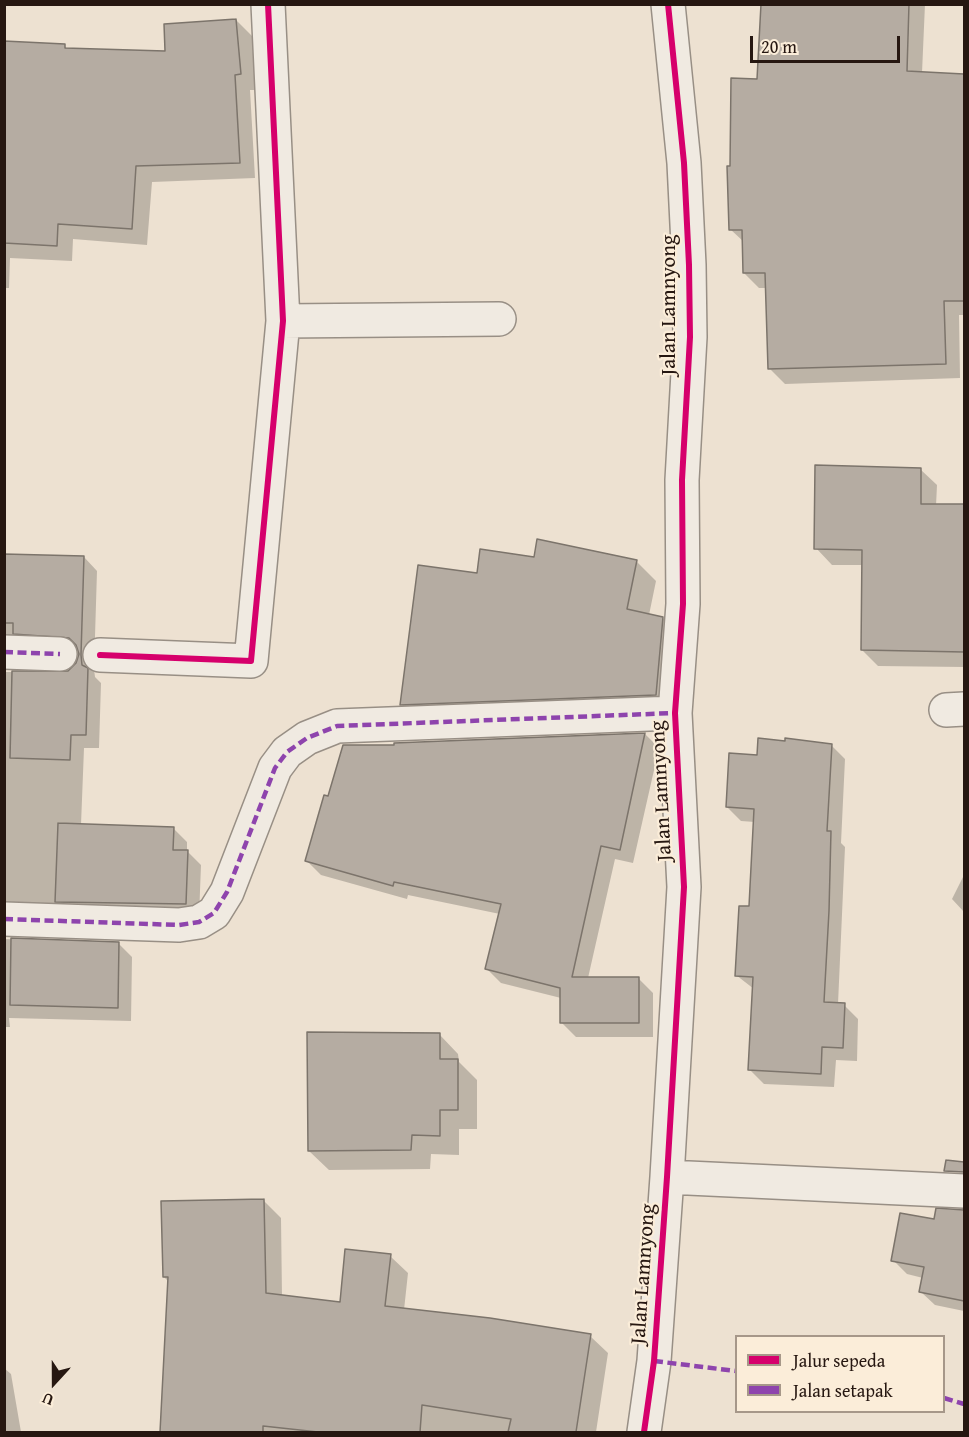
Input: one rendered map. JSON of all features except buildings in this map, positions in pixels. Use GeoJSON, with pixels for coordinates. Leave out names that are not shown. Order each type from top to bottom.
{"type":"FeatureCollection","features":[{"type":"Feature","properties":{"kind":"street"},"geometry":{"type":"LineString","coordinates":[[100,655],[251,661],[283,321],[268,4]]}},
{"type":"Feature","properties":{"kind":"street","name":"Jalan Lamnyong"},"geometry":{"type":"LineString","coordinates":[[644,1432],[654,1361],[684,887],[675,714],[683,604],[682,480],[690,327],[684,163],[668,4]]}},
{"type":"Feature","properties":{"kind":"street"},"geometry":{"type":"LineString","coordinates":[[283,321],[499,319]]}},
{"type":"Feature","properties":{"kind":"street"},"geometry":{"type":"LineString","coordinates":[[4,651],[60,654]]}},
{"type":"Feature","properties":{"kind":"street"},"geometry":{"type":"LineString","coordinates":[[4,920],[179,926],[199,922],[214,913],[227,892],[275,768],[287,752],[308,738],[337,726],[675,714]]}},
{"type":"Feature","properties":{"kind":"street"},"geometry":{"type":"LineString","coordinates":[[667,1177],[964,1191]]}},
{"type":"Feature","properties":{"kind":"marked path"},"geometry":{"type":"LineString","coordinates":[[4,652],[60,654]]}},
{"type":"Feature","properties":{"kind":"marked path"},"geometry":{"type":"LineString","coordinates":[[4,919],[179,925],[199,922],[214,913],[227,892],[275,768],[287,752],[307,738],[337,726],[675,713]]}},
{"type":"Feature","properties":{"kind":"marked path"},"geometry":{"type":"LineString","coordinates":[[654,1361],[735,1371]]}},
{"type":"Feature","properties":{"kind":"marked path"},"geometry":{"type":"LineString","coordinates":[[945,1398],[964,1404]]}},
{"type":"Feature","properties":{"kind":"cycle path"},"geometry":{"type":"LineString","coordinates":[[100,655],[251,661],[283,321],[268,4]]}},
{"type":"Feature","properties":{"kind":"cycle path"},"geometry":{"type":"LineString","coordinates":[[644,1432],[654,1361],[684,887],[675,713],[683,604],[682,480],[690,337],[689,265],[684,163],[668,4]]}}]}
